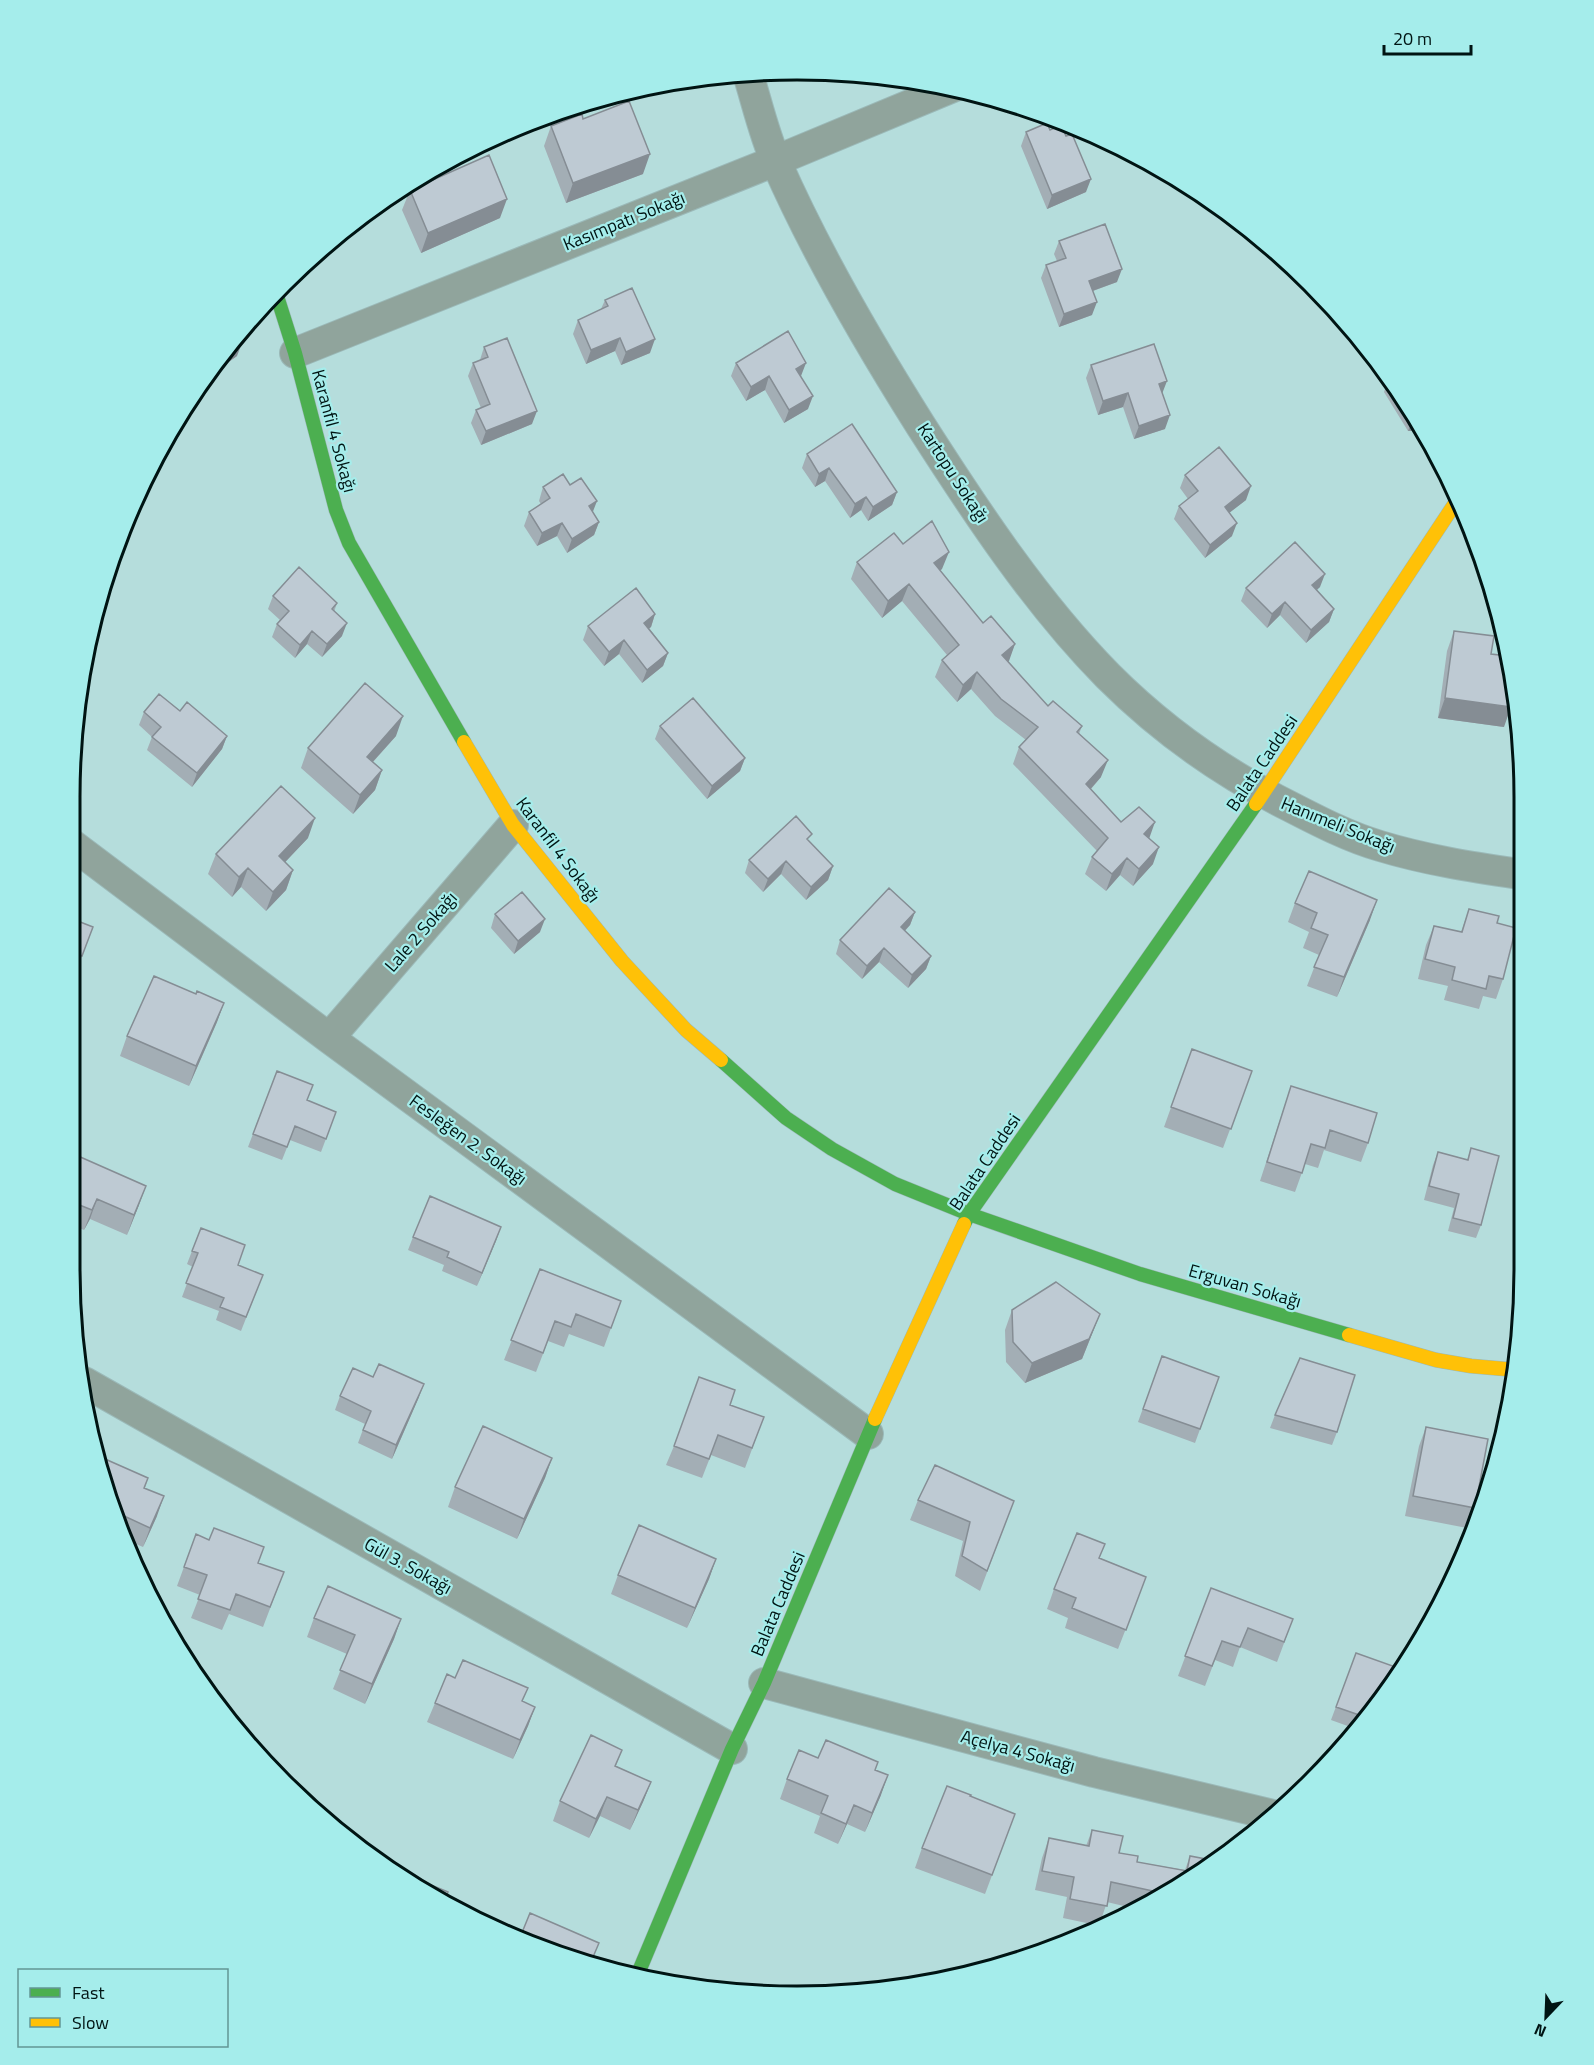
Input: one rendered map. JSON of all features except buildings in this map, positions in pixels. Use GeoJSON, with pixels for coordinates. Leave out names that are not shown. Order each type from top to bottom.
{"type":"FeatureCollection","features":[{"type":"Feature","properties":{"kind":"street","name":"Kartopu Sokağı"},"geometry":{"type":"LineString","coordinates":[[750,81],[775,161],[822,256],[875,354],[976,512],[1063,626],[1109,676],[1160,722],[1209,760],[1263,794]]}},
{"type":"Feature","properties":{"kind":"street","name":"Kasımpatı Sokağı"},"geometry":{"type":"LineString","coordinates":[[295,353],[938,93]]}},
{"type":"Feature","properties":{"kind":"street","name":"Karanfil 4 Sokağı"},"geometry":{"type":"LineString","coordinates":[[279,302],[295,353],[336,510],[350,543],[425,678],[513,825],[621,961],[686,1030],[753,1090],[786,1118],[832,1149],[895,1184],[969,1214]]}},
{"type":"Feature","properties":{"kind":"street","name":"Balata Caddesi"},"geometry":{"type":"LineString","coordinates":[[640,1968],[732,1749],[764,1683],[868,1434],[969,1214],[1263,794],[1453,507]]}},
{"type":"Feature","properties":{"kind":"street","name":"Hanımeli Sokağı"},"geometry":{"type":"LineString","coordinates":[[1263,794],[1313,819],[1378,845],[1439,861],[1514,873]]}},
{"type":"Feature","properties":{"kind":"street","name":"Lale 2 Sokağı"},"geometry":{"type":"LineString","coordinates":[[329,1038],[513,825]]}},
{"type":"Feature","properties":{"kind":"street","name":"Fesleğen 2. Sokağı"},"geometry":{"type":"LineString","coordinates":[[80,851],[329,1038],[868,1434]]}},
{"type":"Feature","properties":{"kind":"street","name":"Erguvan Sokağı"},"geometry":{"type":"LineString","coordinates":[[969,1214],[1140,1274],[1436,1360],[1507,1369]]}},
{"type":"Feature","properties":{"kind":"street","name":"Gül 3. Sokağı"},"geometry":{"type":"LineString","coordinates":[[90,1385],[732,1749]]}},
{"type":"Feature","properties":{"kind":"street","name":"Açelya 4 Sokağı"},"geometry":{"type":"LineString","coordinates":[[764,1683],[1094,1772],[1263,1813]]}},
{"type":"Feature","properties":{"kind":"traffic: fast"},"geometry":{"type":"LineString","coordinates":[[279,302],[295,353],[336,510],[349,543],[464,742]]}},
{"type":"Feature","properties":{"kind":"traffic: fast"},"geometry":{"type":"LineString","coordinates":[[964,1224],[1256,804]]}},
{"type":"Feature","properties":{"kind":"traffic: fast"},"geometry":{"type":"LineString","coordinates":[[721,1060],[786,1118],[832,1149],[895,1184],[969,1214],[1140,1274],[1349,1335]]}},
{"type":"Feature","properties":{"kind":"traffic: fast"},"geometry":{"type":"LineString","coordinates":[[640,1968],[875,1419]]}},
{"type":"Feature","properties":{"kind":"traffic: slow"},"geometry":{"type":"LineString","coordinates":[[1256,804],[1453,507]]}},
{"type":"Feature","properties":{"kind":"traffic: slow"},"geometry":{"type":"LineString","coordinates":[[464,742],[513,825],[622,961],[686,1030],[721,1060]]}},
{"type":"Feature","properties":{"kind":"traffic: slow"},"geometry":{"type":"LineString","coordinates":[[875,1419],[964,1224]]}},
{"type":"Feature","properties":{"kind":"traffic: slow"},"geometry":{"type":"LineString","coordinates":[[1349,1335],[1436,1360],[1507,1369]]}}]}
